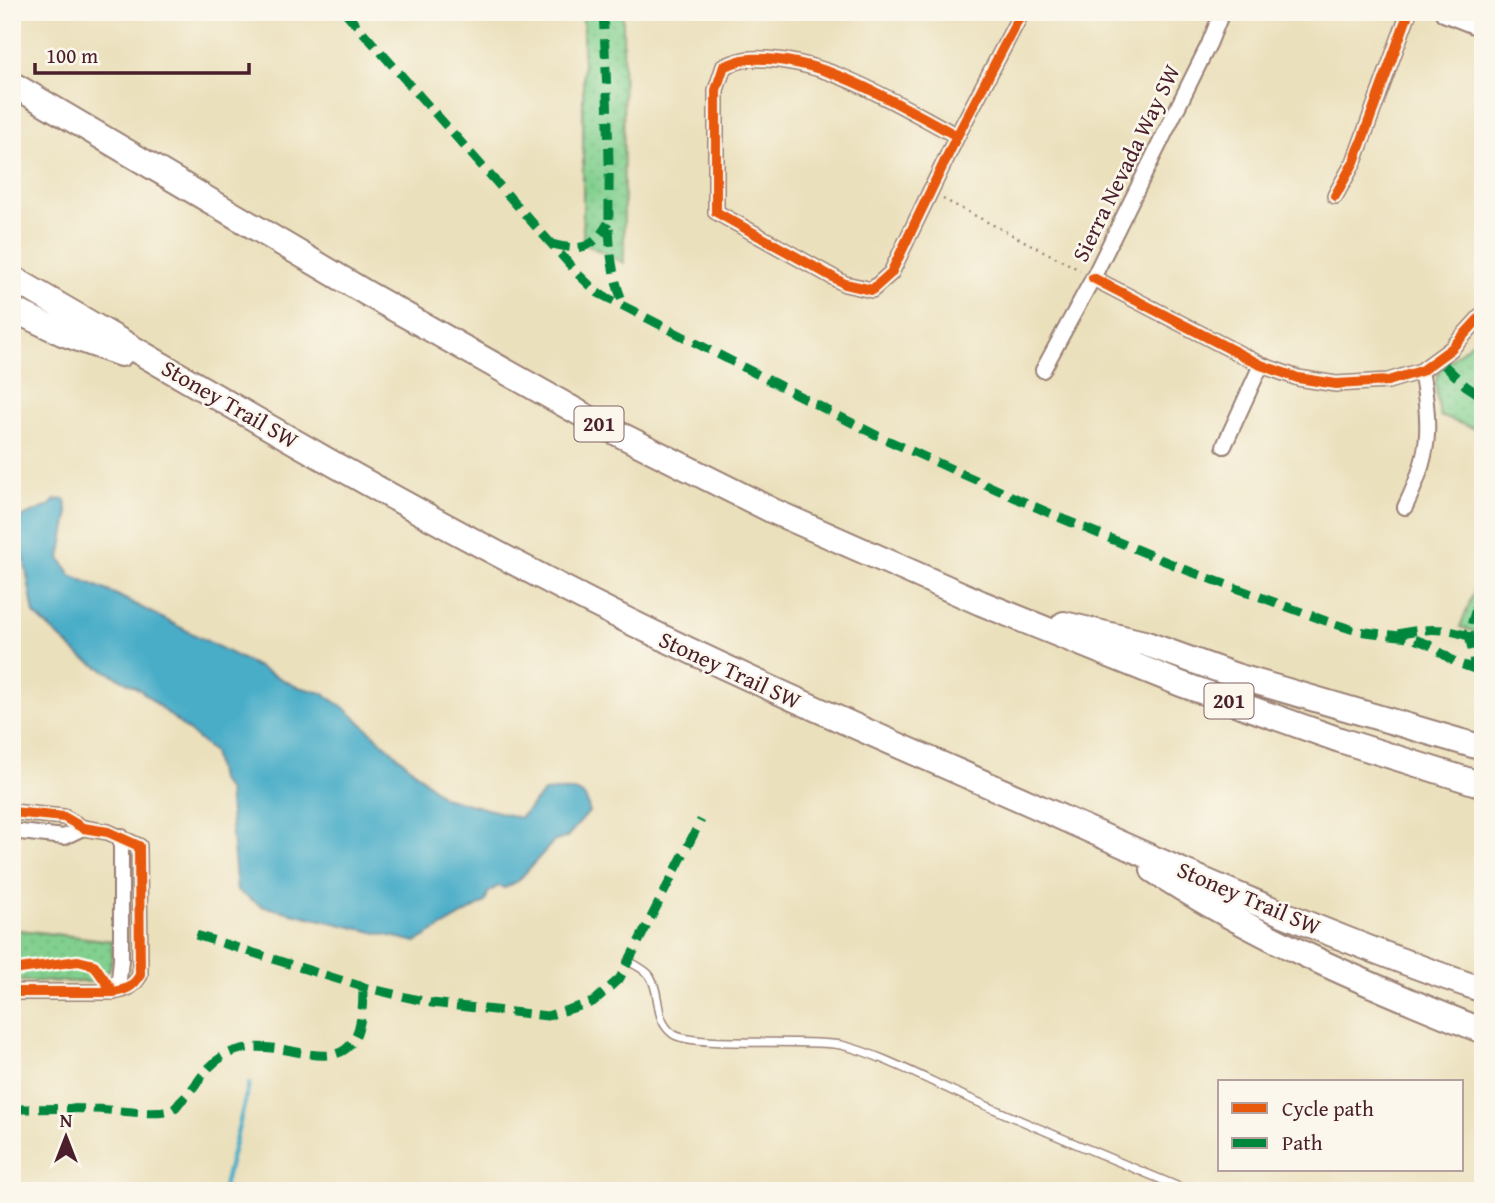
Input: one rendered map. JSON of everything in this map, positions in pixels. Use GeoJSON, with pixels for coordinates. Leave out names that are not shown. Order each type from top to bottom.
{"type":"FeatureCollection","features":[{"type":"Feature","properties":{"kind":"highway","name":"201"},"geometry":{"type":"LineString","coordinates":[[12,84],[368,294],[599,424],[785,517],[981,603],[1181,684],[1340,740],[1483,785]]}},
{"type":"Feature","properties":{"kind":"highway","name":"Stoney Trail SW"},"geometry":{"type":"LineString","coordinates":[[12,278],[420,513],[667,641],[812,709],[1100,835],[1261,903],[1483,990]]}},
{"type":"Feature","properties":{"kind":"highway"},"geometry":{"type":"LineString","coordinates":[[12,309],[62,333],[184,377]]}},
{"type":"Feature","properties":{"kind":"highway"},"geometry":{"type":"LineString","coordinates":[[981,603],[1144,643],[1236,676],[1476,746]]}},
{"type":"Feature","properties":{"kind":"highway"},"geometry":{"type":"LineString","coordinates":[[1100,835],[1203,903],[1313,957],[1483,1031]]}},
{"type":"Feature","properties":{"kind":"street"},"geometry":{"type":"LineString","coordinates":[[957,136],[857,83],[826,71],[789,62],[747,58],[724,66],[716,90],[716,212],[845,284],[872,290],[891,273],[957,136],[1022,12]]}},
{"type":"Feature","properties":{"kind":"street","name":"Sierra Nevada Way SW"},"geometry":{"type":"LineString","coordinates":[[1222,12],[1209,44],[1088,275],[1261,365],[1298,378],[1336,384],[1379,382],[1421,371],[1463,339],[1483,314]]}},
{"type":"Feature","properties":{"kind":"street"},"geometry":{"type":"LineString","coordinates":[[1335,196],[1354,162],[1409,12]]}},
{"type":"Feature","properties":{"kind":"street"},"geometry":{"type":"LineString","coordinates":[[1445,12],[1481,22]]}},
{"type":"Feature","properties":{"kind":"street"},"geometry":{"type":"LineString","coordinates":[[1043,370],[1088,275]]}},
{"type":"Feature","properties":{"kind":"street"},"geometry":{"type":"LineString","coordinates":[[1224,446],[1261,365]]}},
{"type":"Feature","properties":{"kind":"street"},"geometry":{"type":"LineString","coordinates":[[1405,507],[1418,481],[1426,453],[1429,421],[1421,371]]}},
{"type":"Feature","properties":{"kind":"street"},"geometry":{"type":"LineString","coordinates":[[12,812],[64,817],[83,828],[121,836],[139,845],[140,975],[136,983],[127,990],[113,992],[12,992]]}},
{"type":"Feature","properties":{"kind":"street"},"geometry":{"type":"LineString","coordinates":[[12,831],[64,837],[83,828]]}},
{"type":"Feature","properties":{"kind":"street"},"geometry":{"type":"LineString","coordinates":[[113,992],[119,979],[121,960],[121,836]]}},
{"type":"Feature","properties":{"kind":"lane"},"geometry":{"type":"LineString","coordinates":[[628,961],[649,975],[656,994],[660,1021],[674,1035],[692,1041],[769,1040],[842,1045],[1189,1191]]}},
{"type":"Feature","properties":{"kind":"path"},"geometry":{"type":"LineString","coordinates":[[931,193],[1088,275]]}},
{"type":"Feature","properties":{"kind":"green space"},"geometry":{"type":"Polygon","coordinates":[[[583,12],[623,12],[624,263],[583,243],[583,12]]]}},
{"type":"Feature","properties":{"kind":"green space"},"geometry":{"type":"Polygon","coordinates":[[[1477,338],[1483,344],[1483,432],[1440,416],[1436,391],[1436,378],[1441,368],[1477,338]]]}},
{"type":"Feature","properties":{"kind":"green space"},"geometry":{"type":"Polygon","coordinates":[[[1483,568],[1483,634],[1460,627],[1483,568]]]}},
{"type":"Feature","properties":{"kind":"green space"},"geometry":{"type":"Polygon","coordinates":[[[12,929],[112,941],[111,966],[105,975],[92,982],[12,981],[12,929]]]}},
{"type":"Feature","properties":{"kind":"water"},"geometry":{"type":"Polygon","coordinates":[[[65,499],[68,516],[60,558],[71,575],[117,595],[295,686],[322,693],[346,709],[443,797],[520,818],[544,792],[574,791],[584,797],[589,812],[567,837],[553,842],[518,881],[505,888],[498,886],[488,893],[485,902],[416,942],[262,906],[237,891],[228,791],[219,779],[213,752],[139,689],[81,657],[34,614],[19,530],[20,518],[49,506],[55,500],[65,499]]]}},
{"type":"Feature","properties":{"kind":"waterway"},"geometry":{"type":"LineString","coordinates":[[223,1191],[249,1084]]}},
{"type":"Feature","properties":{"kind":"marked path"},"geometry":{"type":"LineString","coordinates":[[345,12],[598,293],[876,435],[1058,517],[1189,571],[1326,621],[1357,631],[1408,637],[1428,644],[1455,662],[1483,672]]}},
{"type":"Feature","properties":{"kind":"marked path"},"geometry":{"type":"LineString","coordinates":[[603,12],[611,255],[618,290],[625,307]]}},
{"type":"Feature","properties":{"kind":"marked path"},"geometry":{"type":"LineString","coordinates":[[552,244],[578,248],[585,246],[597,239],[608,223]]}},
{"type":"Feature","properties":{"kind":"marked path"},"geometry":{"type":"LineString","coordinates":[[1444,365],[1466,386],[1483,397]]}},
{"type":"Feature","properties":{"kind":"marked path"},"geometry":{"type":"LineString","coordinates":[[1398,634],[1432,630],[1465,635],[1469,632],[1483,585]]}},
{"type":"Feature","properties":{"kind":"marked path"},"geometry":{"type":"LineString","coordinates":[[1469,632],[1473,670]]}},
{"type":"Feature","properties":{"kind":"marked path"},"geometry":{"type":"LineString","coordinates":[[196,935],[363,987],[432,1003],[547,1016],[593,1002],[620,978],[701,820]]}},
{"type":"Feature","properties":{"kind":"marked path"},"geometry":{"type":"LineString","coordinates":[[12,1109],[165,1112],[176,1107],[211,1065],[238,1050],[259,1047],[321,1055],[338,1053],[352,1043],[360,1022],[363,987]]}},
{"type":"Feature","properties":{"kind":"cycle path"},"geometry":{"type":"LineString","coordinates":[[957,136],[883,96],[832,73],[778,60],[750,59],[724,66],[716,90],[716,212],[845,284],[872,290],[891,273],[957,136],[1022,12]]}},
{"type":"Feature","properties":{"kind":"cycle path"},"geometry":{"type":"LineString","coordinates":[[1335,196],[1354,162],[1409,12]]}},
{"type":"Feature","properties":{"kind":"cycle path"},"geometry":{"type":"LineString","coordinates":[[1093,278],[1261,365],[1298,378],[1336,384],[1388,381],[1421,371],[1451,349],[1483,314]]}},
{"type":"Feature","properties":{"kind":"cycle path"},"geometry":{"type":"LineString","coordinates":[[12,812],[64,817],[83,828],[108,832],[139,846],[140,975],[129,987],[113,992],[12,992]]}},
{"type":"Feature","properties":{"kind":"cycle path"},"geometry":{"type":"LineString","coordinates":[[12,970],[78,961],[94,965],[113,992]]}}]}
